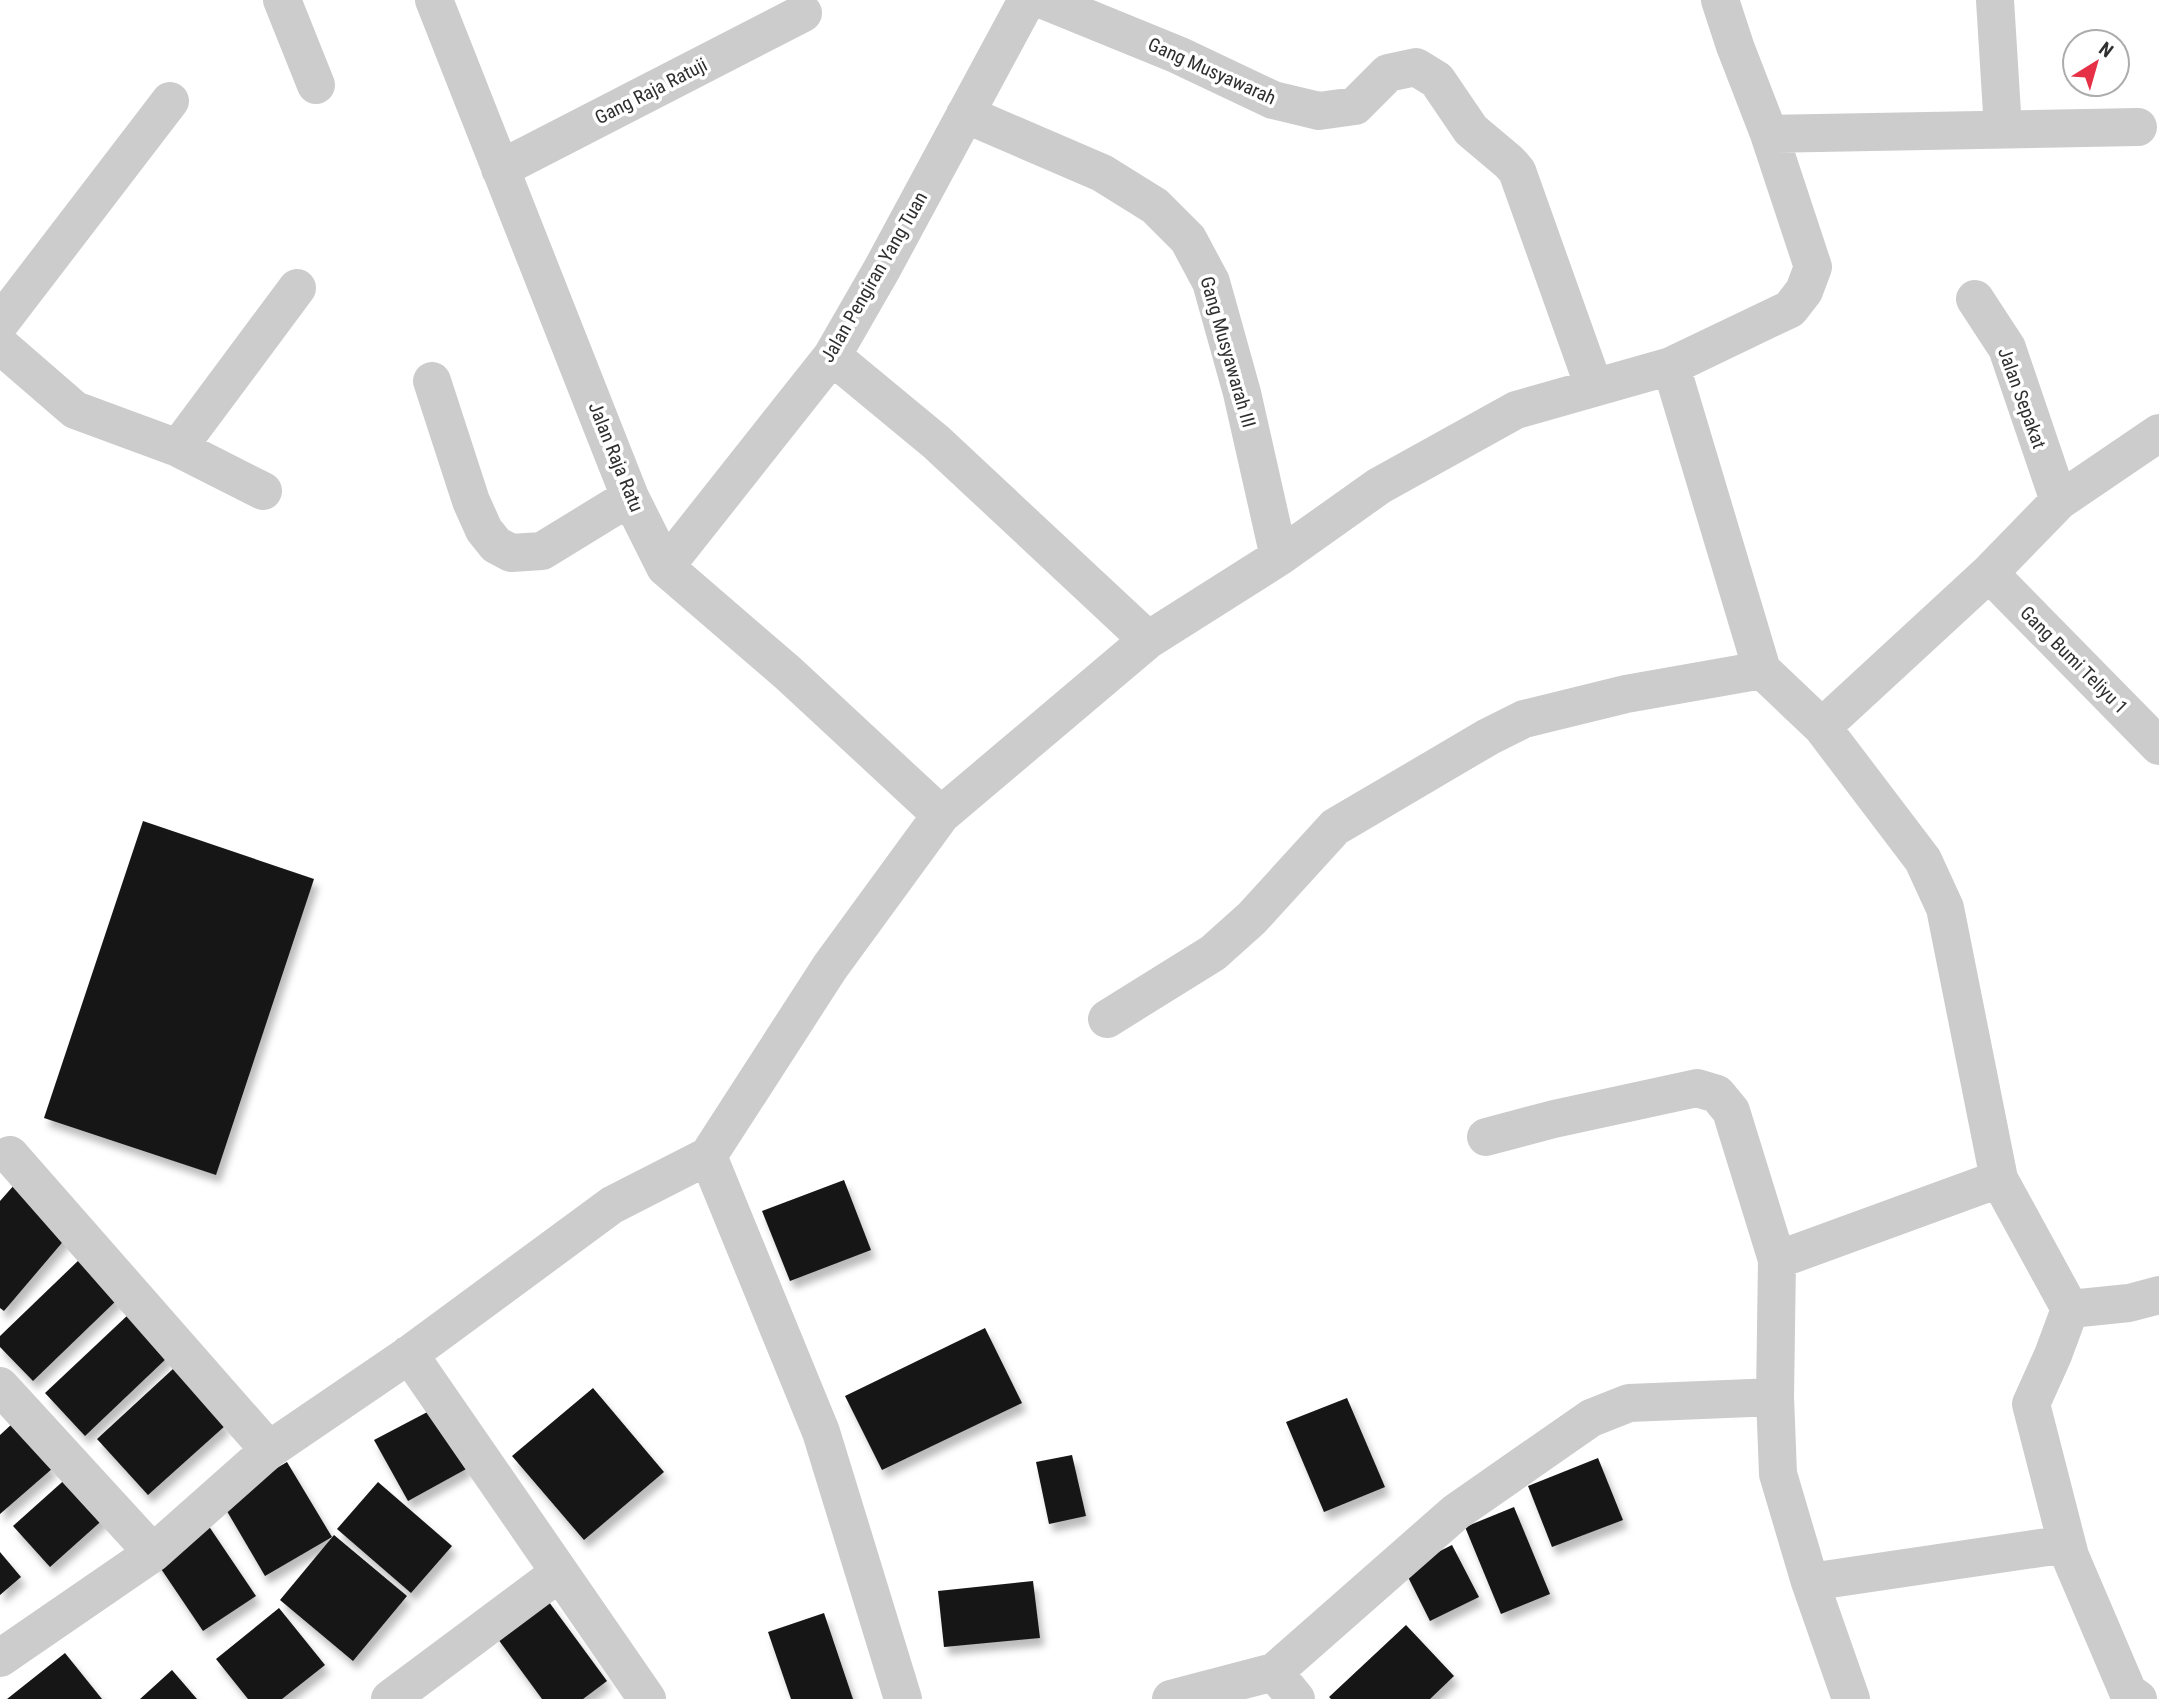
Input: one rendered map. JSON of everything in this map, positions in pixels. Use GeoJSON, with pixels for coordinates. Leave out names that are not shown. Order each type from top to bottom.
{"type":"FeatureCollection","features":[{"type":"Feature","properties":{"kind":"street"},"geometry":{"type":"LineString","coordinates":[[282,0],[316,86]]}},
{"type":"Feature","properties":{"kind":"street","name":"Jalan Raja Ratu"},"geometry":{"type":"LineString","coordinates":[[434,0],[630,497],[665,567],[788,673],[941,815]]}},
{"type":"Feature","properties":{"kind":"street","name":"Jalan Pengiran Yang Tuan"},"geometry":{"type":"LineString","coordinates":[[665,567],[832,356],[1027,0]]}},
{"type":"Feature","properties":{"kind":"street","name":"Gang Musyawarah"},"geometry":{"type":"LineString","coordinates":[[1044,0],[1178,55],[1273,100],[1319,111],[1355,106],[1388,73],[1416,67],[1437,80],[1471,130],[1517,172],[1594,387]]}},
{"type":"Feature","properties":{"kind":"street"},"geometry":{"type":"LineString","coordinates":[[0,1658],[153,1553],[269,1450],[410,1354],[612,1205],[708,1156],[830,967],[941,815],[1148,640],[1279,557],[1379,486],[1516,411],[1671,366],[1790,309],[1804,291],[1813,267],[1769,134],[1720,0]]}},
{"type":"Feature","properties":{"kind":"street"},"geometry":{"type":"LineString","coordinates":[[1995,0],[2003,129]]}},
{"type":"Feature","properties":{"kind":"street","name":"Gang Raja Ratuji"},"geometry":{"type":"LineString","coordinates":[[500,169],[803,13]]}},
{"type":"Feature","properties":{"kind":"street"},"geometry":{"type":"LineString","coordinates":[[0,323],[170,101]]}},
{"type":"Feature","properties":{"kind":"street","name":"Gang Musyawarah III"},"geometry":{"type":"LineString","coordinates":[[965,114],[1102,173],[1155,206],[1188,239],[1211,282],[1242,393],[1279,557]]}},
{"type":"Feature","properties":{"kind":"street"},"geometry":{"type":"LineString","coordinates":[[1769,134],[2138,127]]}},
{"type":"Feature","properties":{"kind":"street"},"geometry":{"type":"LineString","coordinates":[[178,448],[297,288]]}},
{"type":"Feature","properties":{"kind":"street","name":"Jalan Sepakat"},"geometry":{"type":"LineString","coordinates":[[1975,299],[2007,348],[2059,501]]}},
{"type":"Feature","properties":{"kind":"street"},"geometry":{"type":"LineString","coordinates":[[0,345],[75,410],[178,448],[263,491]]}},
{"type":"Feature","properties":{"kind":"street"},"geometry":{"type":"LineString","coordinates":[[832,356],[936,442],[1148,640]]}},
{"type":"Feature","properties":{"kind":"street"},"geometry":{"type":"LineString","coordinates":[[1671,366],[1762,670],[1822,727],[1923,860],[1945,908],[1999,1179],[2070,1309],[2053,1356],[2031,1404],[2070,1556],[2122,1697]]}},
{"type":"Feature","properties":{"kind":"street"},"geometry":{"type":"LineString","coordinates":[[432,381],[471,501],[484,530],[496,545],[511,553],[542,551],[630,497]]}},
{"type":"Feature","properties":{"kind":"street"},"geometry":{"type":"LineString","coordinates":[[1822,727],[1989,573],[2059,501],[2159,433]]}},
{"type":"Feature","properties":{"kind":"street","name":"Gang Bumi Teliyu 1"},"geometry":{"type":"LineString","coordinates":[[1989,573],[2159,746]]}},
{"type":"Feature","properties":{"kind":"street"},"geometry":{"type":"LineString","coordinates":[[1107,1019],[1213,953],[1252,918],[1335,827],[1488,737],[1524,719],[1626,694],[1762,670]]}},
{"type":"Feature","properties":{"kind":"street"},"geometry":{"type":"LineString","coordinates":[[1486,1138],[1554,1119],[1697,1088],[1717,1094],[1731,1111],[1777,1260],[1775,1397],[1778,1474],[1810,1582],[1851,1699]]}},
{"type":"Feature","properties":{"kind":"street"},"geometry":{"type":"LineString","coordinates":[[10,1156],[269,1450]]}},
{"type":"Feature","properties":{"kind":"street"},"geometry":{"type":"LineString","coordinates":[[708,1156],[821,1432],[903,1699]]}},
{"type":"Feature","properties":{"kind":"street"},"geometry":{"type":"LineString","coordinates":[[1777,1260],[1999,1179]]}},
{"type":"Feature","properties":{"kind":"street"},"geometry":{"type":"LineString","coordinates":[[2070,1309],[2129,1303],[2159,1295]]}},
{"type":"Feature","properties":{"kind":"street"},"geometry":{"type":"LineString","coordinates":[[410,1354],[647,1699]]}},
{"type":"Feature","properties":{"kind":"street"},"geometry":{"type":"LineString","coordinates":[[0,1386],[153,1553]]}},
{"type":"Feature","properties":{"kind":"street"},"geometry":{"type":"LineString","coordinates":[[1171,1699],[1285,1686],[1456,1512],[1591,1418],[1629,1404],[1775,1397]]}},
{"type":"Feature","properties":{"kind":"street"},"geometry":{"type":"LineString","coordinates":[[1810,1582],[2067,1544]]}},
{"type":"Feature","properties":{"kind":"street"},"geometry":{"type":"LineString","coordinates":[[390,1699],[559,1573]]}},
{"type":"Feature","properties":{"kind":"building"},"geometry":{"type":"Polygon","coordinates":[[[143,821],[314,879],[216,1175],[44,1118],[143,821]]]}},
{"type":"Feature","properties":{"kind":"building"},"geometry":{"type":"Polygon","coordinates":[[[844,1180],[871,1250],[790,1281],[762,1211],[844,1180]]]}},
{"type":"Feature","properties":{"kind":"building"},"geometry":{"type":"Polygon","coordinates":[[[15,1184],[72,1231],[4,1311],[0,1308],[0,1201],[15,1184]]]}},
{"type":"Feature","properties":{"kind":"building"},"geometry":{"type":"Polygon","coordinates":[[[81,1258],[119,1298],[33,1381],[0,1347],[0,1336],[81,1258]]]}},
{"type":"Feature","properties":{"kind":"building"},"geometry":{"type":"Polygon","coordinates":[[[129,1314],[169,1356],[85,1436],[45,1393],[129,1314]]]}},
{"type":"Feature","properties":{"kind":"building"},"geometry":{"type":"Polygon","coordinates":[[[985,1328],[1022,1403],[882,1470],[845,1396],[985,1328]]]}},
{"type":"Feature","properties":{"kind":"building"},"geometry":{"type":"Polygon","coordinates":[[[174,1368],[226,1425],[148,1495],[97,1439],[174,1368]]]}},
{"type":"Feature","properties":{"kind":"building"},"geometry":{"type":"Polygon","coordinates":[[[593,1388],[664,1472],[584,1540],[512,1456],[593,1388]]]}},
{"type":"Feature","properties":{"kind":"building"},"geometry":{"type":"Polygon","coordinates":[[[1347,1398],[1385,1487],[1324,1512],[1286,1422],[1347,1398]]]}},
{"type":"Feature","properties":{"kind":"building"},"geometry":{"type":"Polygon","coordinates":[[[435,1408],[468,1468],[408,1501],[374,1440],[435,1408]]]}},
{"type":"Feature","properties":{"kind":"building"},"geometry":{"type":"Polygon","coordinates":[[[13,1423],[53,1468],[0,1514],[0,1435],[13,1423]]]}},
{"type":"Feature","properties":{"kind":"building"},"geometry":{"type":"Polygon","coordinates":[[[1072,1455],[1086,1516],[1049,1524],[1036,1462],[1072,1455]]]}},
{"type":"Feature","properties":{"kind":"building"},"geometry":{"type":"Polygon","coordinates":[[[1598,1458],[1623,1520],[1552,1547],[1528,1486],[1598,1458]]]}},
{"type":"Feature","properties":{"kind":"building"},"geometry":{"type":"Polygon","coordinates":[[[287,1462],[332,1537],[265,1576],[221,1501],[287,1462]]]}},
{"type":"Feature","properties":{"kind":"building"},"geometry":{"type":"Polygon","coordinates":[[[70,1475],[107,1516],[50,1567],[13,1526],[70,1475]]]}},
{"type":"Feature","properties":{"kind":"building"},"geometry":{"type":"Polygon","coordinates":[[[378,1482],[452,1546],[411,1593],[337,1529],[378,1482]]]}},
{"type":"Feature","properties":{"kind":"building"},"geometry":{"type":"Polygon","coordinates":[[[1514,1507],[1550,1594],[1501,1614],[1465,1527],[1514,1507]]]}},
{"type":"Feature","properties":{"kind":"building"},"geometry":{"type":"Polygon","coordinates":[[[204,1519],[256,1596],[203,1631],[151,1554],[204,1519]]]}},
{"type":"Feature","properties":{"kind":"building"},"geometry":{"type":"Polygon","coordinates":[[[334,1535],[407,1596],[353,1661],[280,1600],[334,1535]]]}},
{"type":"Feature","properties":{"kind":"building"},"geometry":{"type":"Polygon","coordinates":[[[1452,1545],[1479,1597],[1430,1621],[1404,1569],[1452,1545]]]}},
{"type":"Feature","properties":{"kind":"building"},"geometry":{"type":"Polygon","coordinates":[[[0,1552],[21,1577],[0,1595],[0,1552]]]}},
{"type":"Feature","properties":{"kind":"building"},"geometry":{"type":"Polygon","coordinates":[[[1033,1581],[1040,1638],[944,1647],[938,1591],[1033,1581]]]}},
{"type":"Feature","properties":{"kind":"building"},"geometry":{"type":"Polygon","coordinates":[[[546,1598],[607,1681],[583,1699],[542,1699],[495,1635],[546,1598]]]}},
{"type":"Feature","properties":{"kind":"building"},"geometry":{"type":"Polygon","coordinates":[[[279,1608],[325,1665],[282,1699],[248,1699],[216,1659],[279,1608]]]}},
{"type":"Feature","properties":{"kind":"building"},"geometry":{"type":"Polygon","coordinates":[[[824,1613],[853,1699],[791,1699],[768,1632],[824,1613]]]}},
{"type":"Feature","properties":{"kind":"building"},"geometry":{"type":"Polygon","coordinates":[[[1406,1625],[1454,1676],[1430,1699],[1329,1697],[1406,1625]]]}},
{"type":"Feature","properties":{"kind":"building"},"geometry":{"type":"Polygon","coordinates":[[[65,1653],[102,1699],[7,1699],[65,1653]]]}},
{"type":"Feature","properties":{"kind":"building"},"geometry":{"type":"Polygon","coordinates":[[[172,1670],[197,1699],[140,1699],[172,1670]]]}}]}
